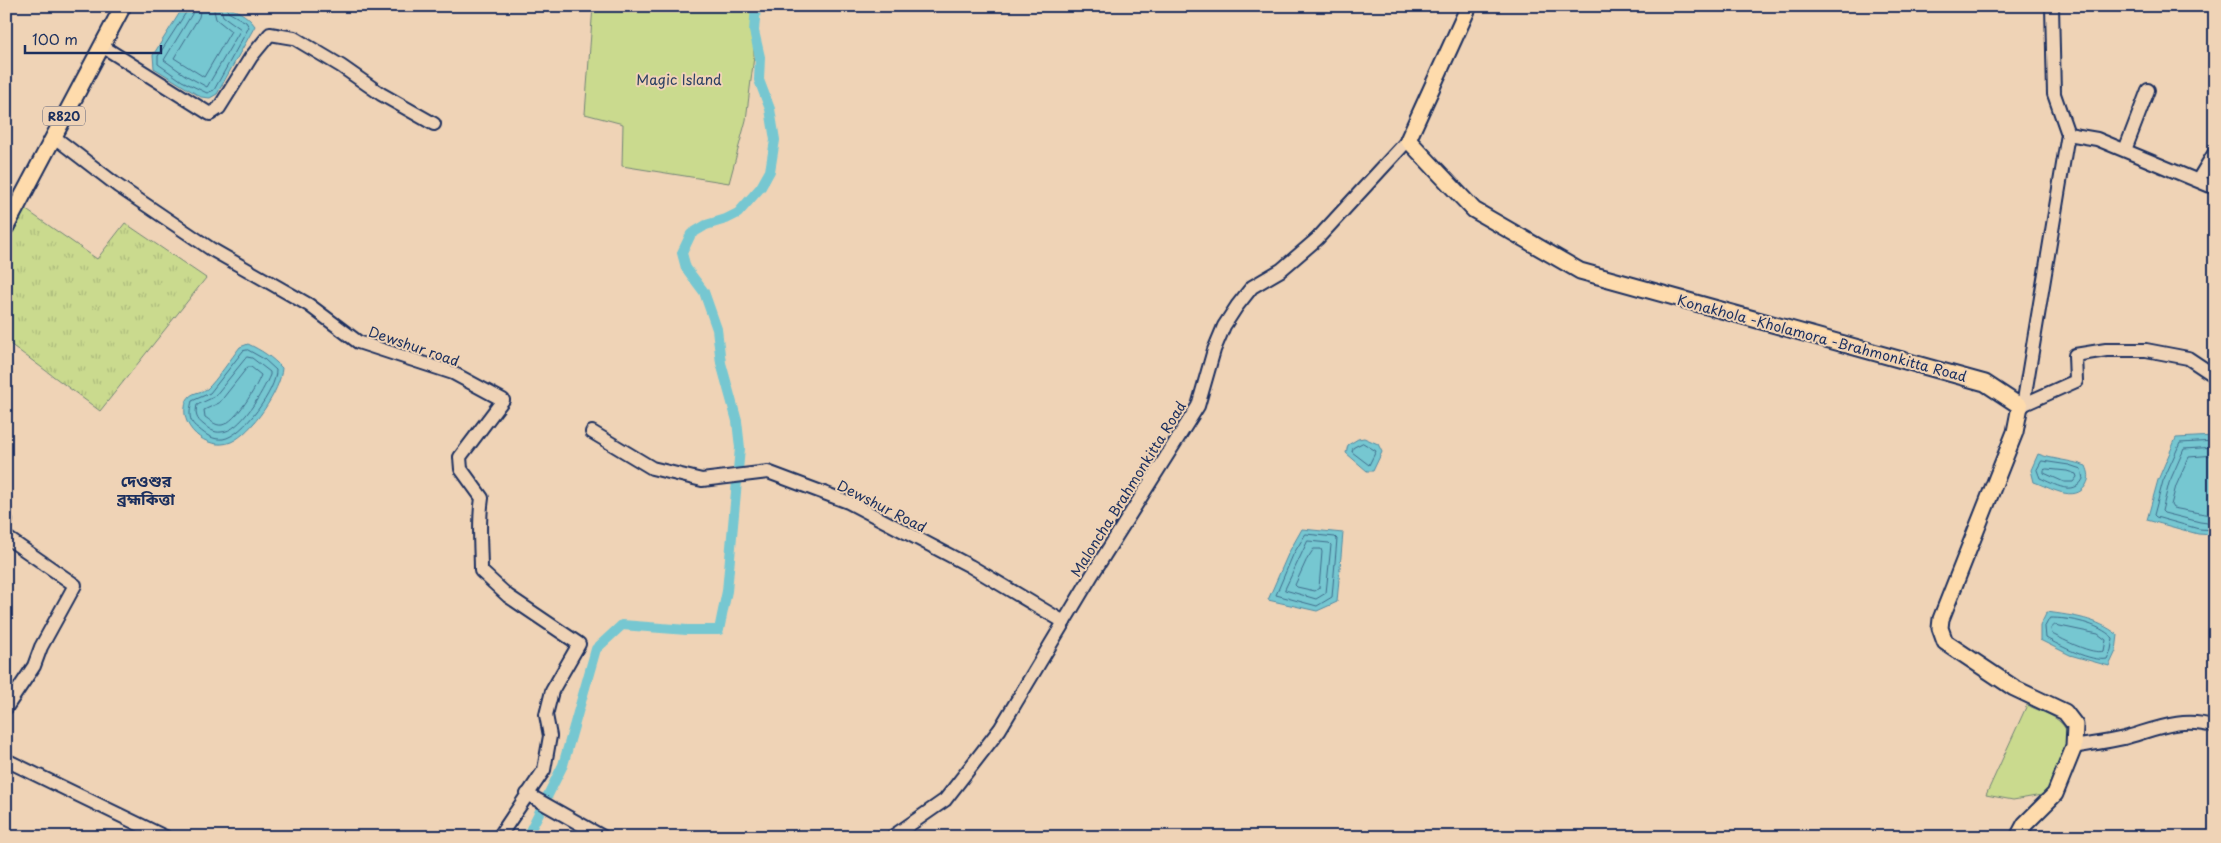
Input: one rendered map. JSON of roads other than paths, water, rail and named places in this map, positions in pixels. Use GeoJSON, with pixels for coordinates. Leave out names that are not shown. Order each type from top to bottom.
{"type":"FeatureCollection","features":[{"type":"Feature","properties":{"kind":"main road","name":"R820"},"geometry":{"type":"LineString","coordinates":[[6,227],[123,6]]}},
{"type":"Feature","properties":{"kind":"main road"},"geometry":{"type":"LineString","coordinates":[[1408,140],[1470,6]]}},
{"type":"Feature","properties":{"kind":"main road","name":"Konakhola -Kholamora -Brahmonkitta Road"},"geometry":{"type":"LineString","coordinates":[[1408,140],[1474,210],[1580,272],[1985,383],[2021,406]]}},
{"type":"Feature","properties":{"kind":"main road"},"geometry":{"type":"LineString","coordinates":[[2018,837],[2025,824],[2055,794],[2074,747],[2075,725],[2065,712],[2014,688],[1945,642],[1940,628],[1941,619],[2015,432],[2021,406]]}},
{"type":"Feature","properties":{"kind":"street"},"geometry":{"type":"LineString","coordinates":[[2021,406],[2068,134],[2054,94],[2052,6]]}},
{"type":"Feature","properties":{"kind":"street"},"geometry":{"type":"LineString","coordinates":[[102,46],[210,114],[219,108],[251,56],[270,34],[294,38],[349,70],[381,94],[434,124]]}},
{"type":"Feature","properties":{"kind":"street"},"geometry":{"type":"LineString","coordinates":[[2125,150],[2148,90]]}},
{"type":"Feature","properties":{"kind":"street"},"geometry":{"type":"LineString","coordinates":[[2068,134],[2097,139],[2215,188]]}},
{"type":"Feature","properties":{"kind":"street","name":"Dewshur road"},"geometry":{"type":"LineString","coordinates":[[53,136],[118,186],[211,249],[308,305],[358,342],[452,373],[503,400],[460,457],[460,469],[482,498],[478,519],[481,542],[481,571],[508,596],[579,644],[552,691],[546,715],[550,736],[544,770],[527,794]]}},
{"type":"Feature","properties":{"kind":"street","name":"Maloncha Brahmonkitta Road"},"geometry":{"type":"LineString","coordinates":[[892,837],[945,800],[1000,729],[1198,406],[1214,350],[1237,306],[1252,287],[1281,270],[1317,239],[1408,140]]}},
{"type":"Feature","properties":{"kind":"street"},"geometry":{"type":"LineString","coordinates":[[2198,180],[2215,152]]}},
{"type":"Feature","properties":{"kind":"street"},"geometry":{"type":"LineString","coordinates":[[2021,406],[2076,380],[2075,356],[2106,350],[2146,350],[2188,358],[2215,376]]}},
{"type":"Feature","properties":{"kind":"street","name":"Dewshur Road"},"geometry":{"type":"LineString","coordinates":[[592,432],[652,468],[702,480],[768,472],[848,502],[970,566],[1064,622]]}},
{"type":"Feature","properties":{"kind":"street"},"geometry":{"type":"LineString","coordinates":[[6,537],[75,585],[41,647],[34,666],[6,708]]}},
{"type":"Feature","properties":{"kind":"street"},"geometry":{"type":"LineString","coordinates":[[2074,747],[2121,738],[2180,722],[2202,722],[2215,727]]}},
{"type":"Feature","properties":{"kind":"street"},"geometry":{"type":"LineString","coordinates":[[6,760],[165,837]]}},
{"type":"Feature","properties":{"kind":"street"},"geometry":{"type":"LineString","coordinates":[[499,837],[527,794],[603,837]]}},
{"type":"Feature","properties":{"kind":"water"},"geometry":{"type":"Polygon","coordinates":[[[184,6],[213,6],[232,9],[248,18],[255,26],[217,94],[210,98],[201,97],[154,68],[153,55],[184,6]]]}},
{"type":"Feature","properties":{"kind":"water"},"geometry":{"type":"Polygon","coordinates":[[[248,344],[266,354],[282,368],[277,388],[264,410],[248,430],[239,437],[231,442],[222,444],[204,440],[190,427],[186,419],[185,409],[187,400],[193,394],[207,389],[240,347],[248,344]]]}},
{"type":"Feature","properties":{"kind":"water"},"geometry":{"type":"Polygon","coordinates":[[[2215,436],[2215,535],[2198,534],[2147,520],[2158,480],[2176,438],[2215,436]]]}},
{"type":"Feature","properties":{"kind":"water"},"geometry":{"type":"Polygon","coordinates":[[[1364,438],[1378,444],[1382,452],[1373,471],[1367,471],[1346,453],[1348,445],[1364,438]]]}},
{"type":"Feature","properties":{"kind":"water"},"geometry":{"type":"Polygon","coordinates":[[[2038,454],[2086,466],[2089,476],[2086,485],[2081,491],[2069,494],[2034,482],[2031,470],[2038,454]]]}},
{"type":"Feature","properties":{"kind":"water"},"geometry":{"type":"Polygon","coordinates":[[[1302,529],[1343,533],[1337,602],[1317,611],[1268,600],[1289,552],[1302,529]]]}},
{"type":"Feature","properties":{"kind":"water"},"geometry":{"type":"Polygon","coordinates":[[[2047,612],[2093,621],[2118,635],[2116,651],[2109,666],[2070,655],[2040,640],[2040,626],[2047,612]]]}},
{"type":"Feature","properties":{"kind":"waterway"},"geometry":{"type":"LineString","coordinates":[[527,837],[563,765],[596,649],[622,625],[687,630],[719,630],[727,591],[740,448],[737,421],[721,363],[717,329],[704,292],[686,268],[682,253],[691,234],[706,225],[738,213],[761,187],[770,171],[775,140],[770,109],[759,80],[760,57],[754,31],[756,6]]}},
{"type":"Feature","properties":{"kind":"district","name":"দেওশুর ব্রহ্মকিত্তা"},"geometry":{"type":"Point","coordinates":[146,489]}},
{"type":"Feature","properties":{"kind":"park label","name":"Magic Island"},"geometry":{"type":"Point","coordinates":[679,79]}}]}
